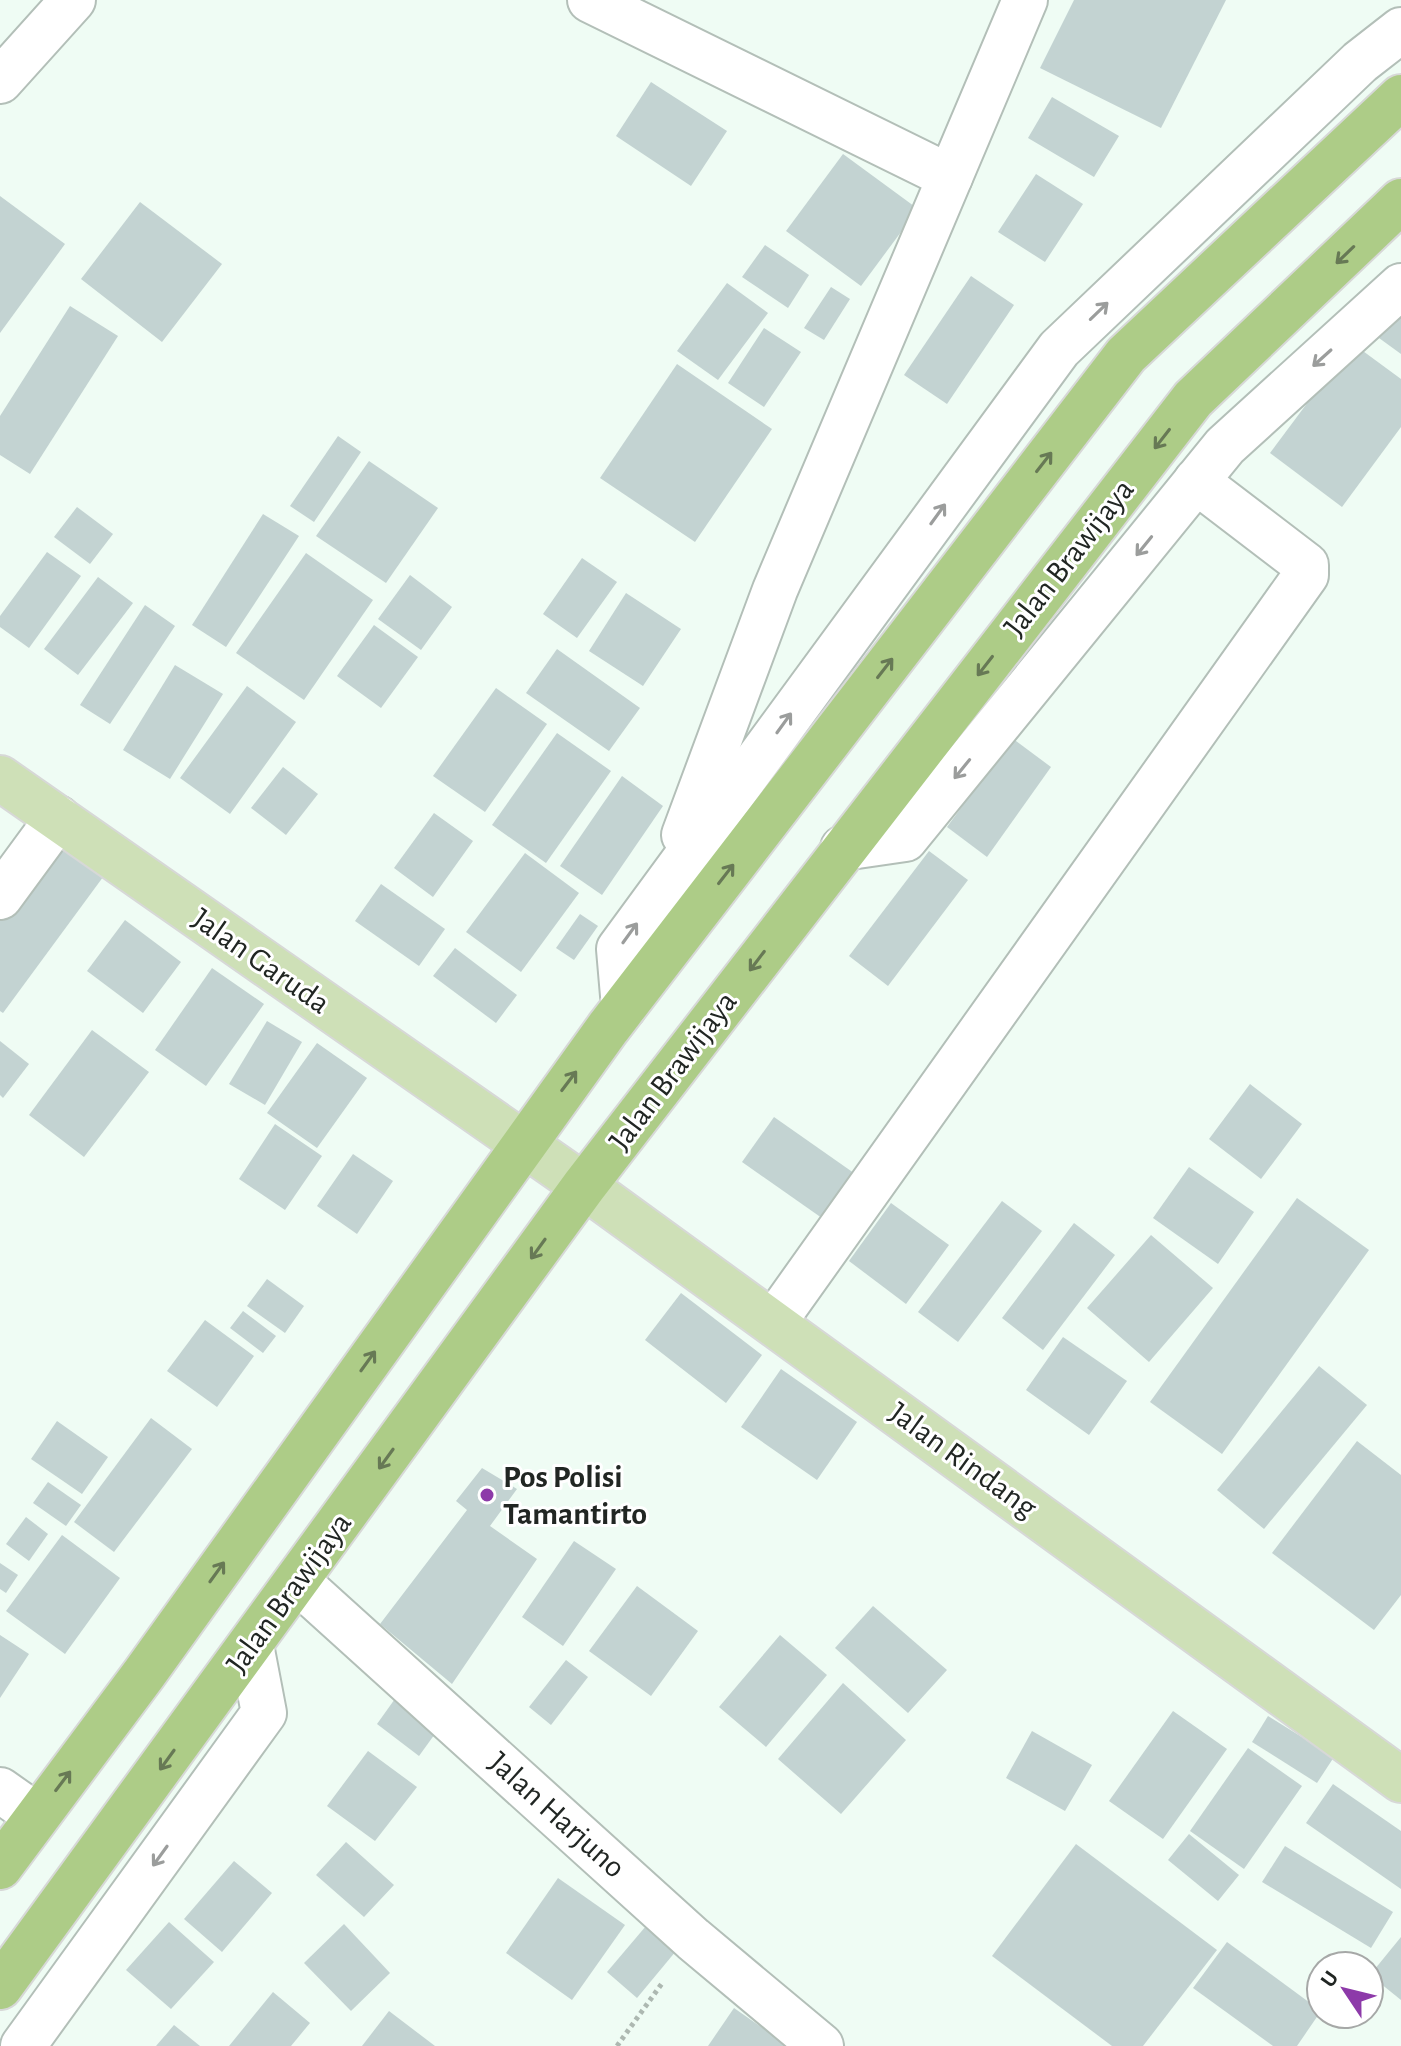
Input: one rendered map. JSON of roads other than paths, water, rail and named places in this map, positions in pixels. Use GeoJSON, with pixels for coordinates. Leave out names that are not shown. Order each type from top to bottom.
{"type":"FeatureCollection","features":[{"type":"Feature","properties":{"kind":"highway"},"geometry":{"type":"LineString","coordinates":[[0,1867],[144,1674],[522,1144],[624,1007],[1126,355],[1401,97]]}},
{"type":"Feature","properties":{"kind":"highway","name":"Jalan Brawijaya"},"geometry":{"type":"LineString","coordinates":[[0,1987],[584,1186],[1193,399],[1401,201]]}},
{"type":"Feature","properties":{"kind":"highway"},"geometry":{"type":"LineString","coordinates":[[144,1674],[197,1719]]}},
{"type":"Feature","properties":{"kind":"main road","name":"Jalan Garuda"},"geometry":{"type":"LineString","coordinates":[[0,778],[522,1144]]}},
{"type":"Feature","properties":{"kind":"main road","name":"Jalan Rindang"},"geometry":{"type":"LineString","coordinates":[[522,1144],[774,1322],[1401,1780]]}},
{"type":"Feature","properties":{"kind":"street"},"geometry":{"type":"LineString","coordinates":[[0,81],[73,0]]}},
{"type":"Feature","properties":{"kind":"street"},"geometry":{"type":"LineString","coordinates":[[590,0],[950,177]]}},
{"type":"Feature","properties":{"kind":"street"},"geometry":{"type":"LineString","coordinates":[[667,882],[775,590],[1025,0]]}},
{"type":"Feature","properties":{"kind":"street"},"geometry":{"type":"LineString","coordinates":[[624,1007],[619,949],[1059,349],[1360,62],[1401,30]]}},
{"type":"Feature","properties":{"kind":"street"},"geometry":{"type":"LineString","coordinates":[[843,848],[905,839],[1225,446],[1401,286]]}},
{"type":"Feature","properties":{"kind":"street"},"geometry":{"type":"LineString","coordinates":[[774,1322],[1306,575],[1306,565],[1196,481]]}},
{"type":"Feature","properties":{"kind":"street"},"geometry":{"type":"LineString","coordinates":[[0,897],[58,818]]}},
{"type":"Feature","properties":{"kind":"street","name":"Jalan Harjuno"},"geometry":{"type":"LineString","coordinates":[[297,1581],[693,1939],[821,2046]]}},
{"type":"Feature","properties":{"kind":"street"},"geometry":{"type":"LineString","coordinates":[[23,2046],[264,1713],[251,1645]]}},
{"type":"Feature","properties":{"kind":"street"},"geometry":{"type":"LineString","coordinates":[[0,1790],[37,1816]]}},
{"type":"Feature","properties":{"kind":"place","name":"Pos Polisi Tamantirto"},"geometry":{"type":"Point","coordinates":[487,1495]}}]}
